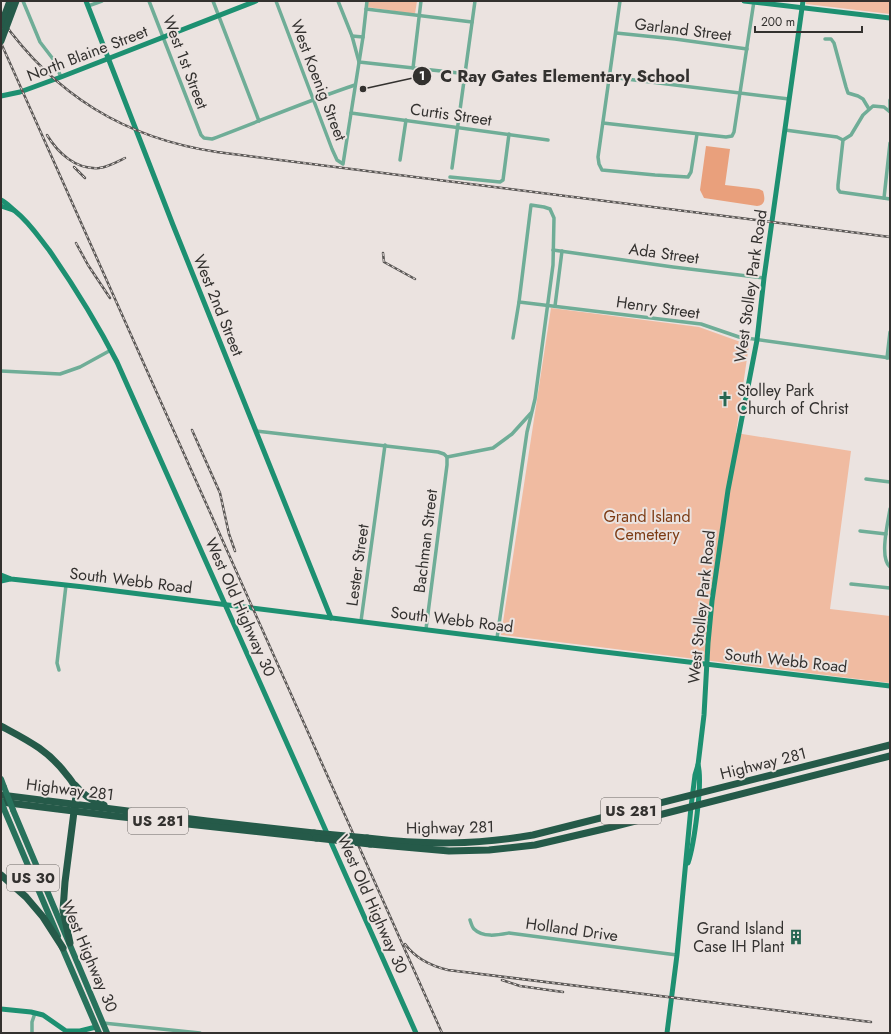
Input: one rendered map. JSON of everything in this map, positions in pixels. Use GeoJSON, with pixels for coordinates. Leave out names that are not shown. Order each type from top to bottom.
{"type":"FeatureCollection","features":[{"type":"Feature","properties":{"kind":"highway"},"geometry":{"type":"LineString","coordinates":[[1,25],[10,1]]}},
{"type":"Feature","properties":{"kind":"highway"},"geometry":{"type":"LineString","coordinates":[[1,40],[16,1]]}},
{"type":"Feature","properties":{"kind":"highway"},"geometry":{"type":"LineString","coordinates":[[1,726],[36,744],[51,756],[80,792],[105,806],[121,810]]}},
{"type":"Feature","properties":{"kind":"highway","name":"Highway 281"},"geometry":{"type":"LineString","coordinates":[[368,841],[434,844],[509,840],[555,831],[890,745]]}},
{"type":"Feature","properties":{"kind":"highway","name":"Highway 281"},"geometry":{"type":"LineString","coordinates":[[1,795],[75,808],[448,851],[509,848],[558,840],[890,756]]}},
{"type":"Feature","properties":{"kind":"highway"},"geometry":{"type":"LineString","coordinates":[[70,943],[63,910],[65,882],[75,808],[76,790],[74,784]]}},
{"type":"Feature","properties":{"kind":"highway","name":"Highway 281"},"geometry":{"type":"LineString","coordinates":[[2,804],[121,810],[315,835]]}},
{"type":"Feature","properties":{"kind":"highway"},"geometry":{"type":"LineString","coordinates":[[1,875],[26,897],[43,917],[63,948]]}},
{"type":"Feature","properties":{"kind":"main road","name":"West Highway 30"},"geometry":{"type":"LineString","coordinates":[[1,780],[107,1033]]}},
{"type":"Feature","properties":{"kind":"main road","name":"West Highway 30"},"geometry":{"type":"LineString","coordinates":[[2,804],[98,1030]]}},
{"type":"Feature","properties":{"kind":"main road"},"geometry":{"type":"LineString","coordinates":[[93,1019],[99,1023],[103,1023]]}},
{"type":"Feature","properties":{"kind":"main road"},"geometry":{"type":"LineString","coordinates":[[98,1030],[100,1028],[107,1033]]}},
{"type":"Feature","properties":{"kind":"street"},"geometry":{"type":"LineString","coordinates":[[23,1],[40,42],[53,59],[61,77]]}},
{"type":"Feature","properties":{"kind":"street"},"geometry":{"type":"LineString","coordinates":[[87,4],[102,1]]}},
{"type":"Feature","properties":{"kind":"street","name":"West 1st Street"},"geometry":{"type":"LineString","coordinates":[[149,1],[204,138],[212,139],[259,121]]}},
{"type":"Feature","properties":{"kind":"street"},"geometry":{"type":"LineString","coordinates":[[213,1],[259,121],[313,99],[355,85]]}},
{"type":"Feature","properties":{"kind":"street","name":"North Blaine Street"},"geometry":{"type":"LineString","coordinates":[[1,96],[20,92],[61,77],[256,1]]}},
{"type":"Feature","properties":{"kind":"street","name":"West Koenig Street"},"geometry":{"type":"LineString","coordinates":[[276,1],[332,149],[337,160],[343,164],[351,113]]}},
{"type":"Feature","properties":{"kind":"street"},"geometry":{"type":"LineString","coordinates":[[338,1],[352,36],[359,62]]}},
{"type":"Feature","properties":{"kind":"street"},"geometry":{"type":"LineString","coordinates":[[351,113],[367,1]]}},
{"type":"Feature","properties":{"kind":"street"},"geometry":{"type":"LineString","coordinates":[[413,68],[421,1]]}},
{"type":"Feature","properties":{"kind":"street"},"geometry":{"type":"LineString","coordinates":[[452,168],[475,1]]}},
{"type":"Feature","properties":{"kind":"street"},"geometry":{"type":"LineString","coordinates":[[620,1],[598,157],[598,163],[602,170],[688,177],[691,172],[697,134]]}},
{"type":"Feature","properties":{"kind":"street"},"geometry":{"type":"LineString","coordinates":[[744,1],[890,18]]}},
{"type":"Feature","properties":{"kind":"street","name":"West Stolley Park Road"},"geometry":{"type":"LineString","coordinates":[[667,1033],[686,869],[687,840],[700,774],[698,765],[704,715],[712,601],[728,490],[757,340],[764,278],[803,1]]}},
{"type":"Feature","properties":{"kind":"street"},"geometry":{"type":"LineString","coordinates":[[603,123],[722,137],[732,136],[734,132],[754,2]]}},
{"type":"Feature","properties":{"kind":"street","name":"West 2nd Street"},"geometry":{"type":"LineString","coordinates":[[87,4],[175,232],[331,618]]}},
{"type":"Feature","properties":{"kind":"street"},"geometry":{"type":"LineString","coordinates":[[366,9],[472,22]]}},
{"type":"Feature","properties":{"kind":"street","name":"Garland Street"},"geometry":{"type":"LineString","coordinates":[[616,33],[747,49]]}},
{"type":"Feature","properties":{"kind":"street"},"geometry":{"type":"LineString","coordinates":[[352,36],[363,37]]}},
{"type":"Feature","properties":{"kind":"street"},"geometry":{"type":"LineString","coordinates":[[825,39],[831,39],[834,43],[848,93],[863,98],[869,109]]}},
{"type":"Feature","properties":{"kind":"street"},"geometry":{"type":"LineString","coordinates":[[359,62],[459,73],[465,72]]}},
{"type":"Feature","properties":{"kind":"street"},"geometry":{"type":"LineString","coordinates":[[610,77],[790,99]]}},
{"type":"Feature","properties":{"kind":"street"},"geometry":{"type":"LineString","coordinates":[[890,102],[890,112]]}},
{"type":"Feature","properties":{"kind":"street"},"geometry":{"type":"LineString","coordinates":[[843,140],[851,135],[863,115],[872,106],[879,106],[890,112]]}},
{"type":"Feature","properties":{"kind":"street","name":"Curtis Street"},"geometry":{"type":"LineString","coordinates":[[351,113],[548,140]]}},
{"type":"Feature","properties":{"kind":"street"},"geometry":{"type":"LineString","coordinates":[[400,160],[406,120]]}},
{"type":"Feature","properties":{"kind":"street"},"geometry":{"type":"LineString","coordinates":[[785,130],[837,137],[843,140]]}},
{"type":"Feature","properties":{"kind":"street"},"geometry":{"type":"LineString","coordinates":[[450,177],[500,182],[503,180],[509,134]]}},
{"type":"Feature","properties":{"kind":"street"},"geometry":{"type":"LineString","coordinates":[[843,140],[838,189],[840,192],[890,199]]}},
{"type":"Feature","properties":{"kind":"street"},"geometry":{"type":"LineString","coordinates":[[884,198],[890,143]]}},
{"type":"Feature","properties":{"kind":"street","name":"West Old Highway 30"},"geometry":{"type":"LineString","coordinates":[[1,200],[10,205],[24,218],[58,263],[95,320],[111,350],[226,604],[416,1033]]}},
{"type":"Feature","properties":{"kind":"street"},"geometry":{"type":"LineString","coordinates":[[497,638],[548,305],[553,250],[554,218],[550,209],[544,207],[532,205],[513,338]]}},
{"type":"Feature","properties":{"kind":"street","name":"West Old Highway 30"},"geometry":{"type":"LineString","coordinates":[[1,206],[14,210]]}},
{"type":"Feature","properties":{"kind":"street","name":"Ada Street"},"geometry":{"type":"LineString","coordinates":[[553,250],[764,278]]}},
{"type":"Feature","properties":{"kind":"street"},"geometry":{"type":"LineString","coordinates":[[555,306],[562,251]]}},
{"type":"Feature","properties":{"kind":"street","name":"Henry Street"},"geometry":{"type":"LineString","coordinates":[[519,302],[701,324],[727,334],[757,340],[888,358]]}},
{"type":"Feature","properties":{"kind":"street"},"geometry":{"type":"LineString","coordinates":[[888,358],[890,332]]}},
{"type":"Feature","properties":{"kind":"street"},"geometry":{"type":"LineString","coordinates":[[1,371],[60,374],[80,367],[111,350]]}},
{"type":"Feature","properties":{"kind":"street"},"geometry":{"type":"LineString","coordinates":[[256,431],[438,452],[447,457],[493,448],[512,434],[532,413]]}},
{"type":"Feature","properties":{"kind":"street","name":"Lester Street"},"geometry":{"type":"LineString","coordinates":[[361,621],[385,445]]}},
{"type":"Feature","properties":{"kind":"street","name":"Bachman Street"},"geometry":{"type":"LineString","coordinates":[[426,629],[447,457]]}},
{"type":"Feature","properties":{"kind":"street"},"geometry":{"type":"LineString","coordinates":[[866,479],[890,482]]}},
{"type":"Feature","properties":{"kind":"street"},"geometry":{"type":"LineString","coordinates":[[890,509],[884,555],[890,567]]}},
{"type":"Feature","properties":{"kind":"street"},"geometry":{"type":"LineString","coordinates":[[860,531],[886,534]]}},
{"type":"Feature","properties":{"kind":"street","name":"South Webb Road"},"geometry":{"type":"LineString","coordinates":[[1,575],[11,579],[890,686]]}},
{"type":"Feature","properties":{"kind":"street","name":"South Webb Road"},"geometry":{"type":"LineString","coordinates":[[1,581],[11,579]]}},
{"type":"Feature","properties":{"kind":"street"},"geometry":{"type":"LineString","coordinates":[[851,584],[890,588]]}},
{"type":"Feature","properties":{"kind":"street"},"geometry":{"type":"LineString","coordinates":[[59,670],[57,663],[66,585]]}},
{"type":"Feature","properties":{"kind":"street","name":"Holland Drive"},"geometry":{"type":"LineString","coordinates":[[470,920],[474,929],[482,933],[492,935],[509,933],[677,955]]}},
{"type":"Feature","properties":{"kind":"street"},"geometry":{"type":"LineString","coordinates":[[1,1009],[43,1015],[66,1031],[80,1032],[98,1030]]}},
{"type":"Feature","properties":{"kind":"street"},"geometry":{"type":"LineString","coordinates":[[32,1033],[32,1022],[35,1013]]}},
{"type":"Feature","properties":{"kind":"street"},"geometry":{"type":"LineString","coordinates":[[103,1023],[163,1031],[200,1033]]}},
{"type":"Feature","properties":{"kind":"green space"},"geometry":{"type":"Polygon","coordinates":[[[368,1],[417,1],[415,14],[367,7],[368,1]]]}},
{"type":"Feature","properties":{"kind":"green space"},"geometry":{"type":"Polygon","coordinates":[[[806,1],[890,1],[890,14],[806,4],[806,1]]]}},
{"type":"Feature","properties":{"kind":"green space","name":"Grand Island Cemetery"},"geometry":{"type":"Polygon","coordinates":[[[551,308],[699,327],[749,345],[736,433],[851,451],[830,609],[890,616],[890,683],[501,635],[551,308]]]}},
{"type":"Feature","properties":{"kind":"shaded area"},"geometry":{"type":"Polygon","coordinates":[[[706,146],[730,149],[725,185],[759,189],[763,191],[764,199],[762,204],[757,206],[704,198],[700,190],[706,146]]]}},
{"type":"Feature","properties":{"kind":"railway"},"geometry":{"type":"LineString","coordinates":[[1,19],[22,46],[44,70],[94,109],[122,124],[152,136],[183,145],[217,152],[890,237]]}},
{"type":"Feature","properties":{"kind":"railway"},"geometry":{"type":"LineString","coordinates":[[1,43],[442,1033]]}},
{"type":"Feature","properties":{"kind":"railway"},"geometry":{"type":"LineString","coordinates":[[47,135],[62,154],[68,159],[83,166],[99,168],[125,158]]}},
{"type":"Feature","properties":{"kind":"railway"},"geometry":{"type":"LineString","coordinates":[[74,167],[85,178]]}},
{"type":"Feature","properties":{"kind":"railway"},"geometry":{"type":"LineString","coordinates":[[76,243],[88,265],[110,298]]}},
{"type":"Feature","properties":{"kind":"railway"},"geometry":{"type":"LineString","coordinates":[[383,253],[384,262],[415,279]]}},
{"type":"Feature","properties":{"kind":"railway"},"geometry":{"type":"LineString","coordinates":[[192,430],[220,493],[229,534],[235,551]]}},
{"type":"Feature","properties":{"kind":"railway"},"geometry":{"type":"LineString","coordinates":[[405,944],[419,958],[448,970],[871,1022]]}},
{"type":"Feature","properties":{"kind":"railway"},"geometry":{"type":"LineString","coordinates":[[502,980],[520,986],[563,992]]}},
{"type":"Feature","properties":{"kind":"place","name":"C Ray Gates Elementary School"},"geometry":{"type":"Point","coordinates":[363,89]}},
{"type":"Feature","properties":{"kind":"place","name":"Stolley Park Church of Christ"},"geometry":{"type":"Point","coordinates":[725,399]}},
{"type":"Feature","properties":{"kind":"place","name":"Grand Island Case IH Plant"},"geometry":{"type":"Point","coordinates":[796,937]}}]}
